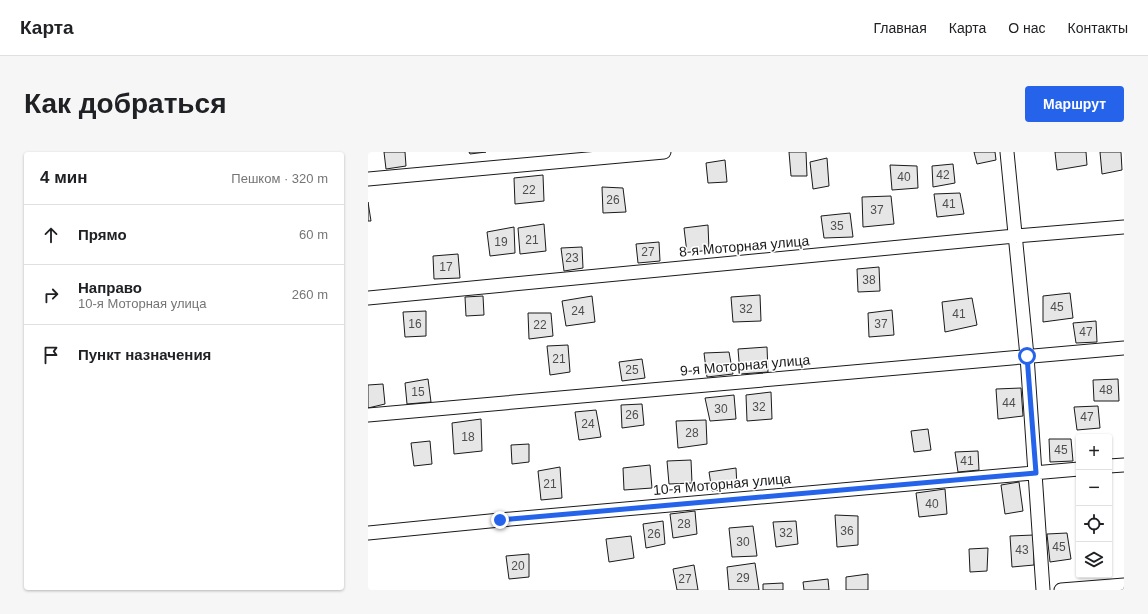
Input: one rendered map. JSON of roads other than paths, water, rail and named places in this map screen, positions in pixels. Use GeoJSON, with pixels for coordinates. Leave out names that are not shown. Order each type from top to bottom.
{"type":"FeatureCollection","features":[{"type":"Feature","properties":{"kind":"street"},"geometry":{"type":"LineString","coordinates":[[368,179],[664,152]]}},
{"type":"Feature","properties":{"kind":"street"},"geometry":{"type":"LineString","coordinates":[[1007,152],[1027,356],[1043,590]]}},
{"type":"Feature","properties":{"kind":"street","name":"8-я Моторная улица"},"geometry":{"type":"LineString","coordinates":[[368,298],[1015,236],[1124,227]]}},
{"type":"Feature","properties":{"kind":"street","name":"9-я Моторная улица"},"geometry":{"type":"LineString","coordinates":[[368,415],[1124,348]]}},
{"type":"Feature","properties":{"kind":"street"},"geometry":{"type":"LineString","coordinates":[[1112,466],[1124,465]]}},
{"type":"Feature","properties":{"kind":"street","name":"10-я Моторная улица"},"geometry":{"type":"LineString","coordinates":[[368,533],[1076,469]]}},
{"type":"Feature","properties":{"kind":"street"},"geometry":{"type":"LineString","coordinates":[[1061,590],[1124,585]]}}]}
